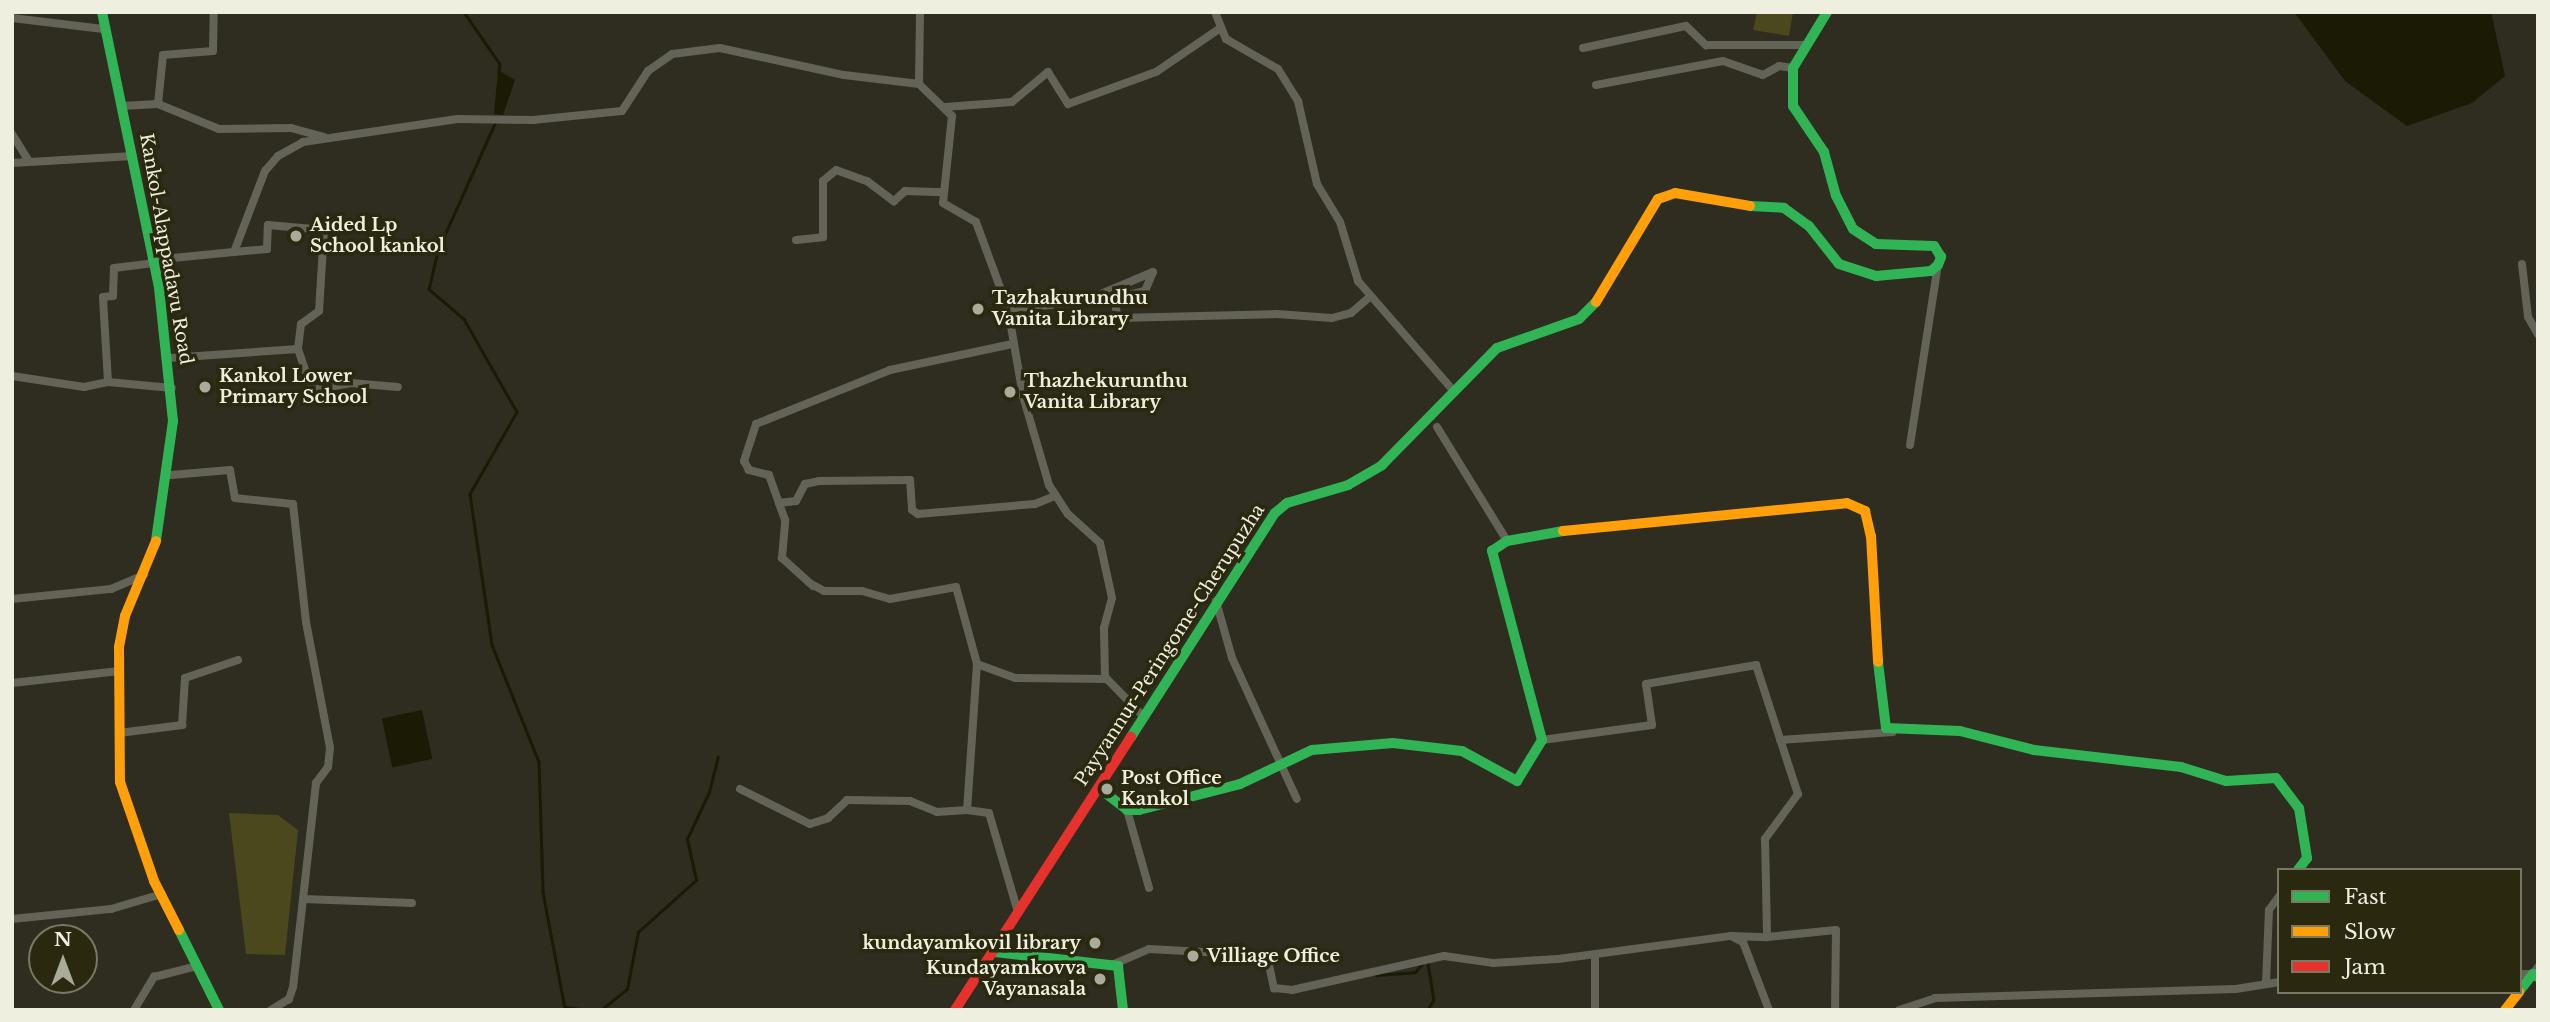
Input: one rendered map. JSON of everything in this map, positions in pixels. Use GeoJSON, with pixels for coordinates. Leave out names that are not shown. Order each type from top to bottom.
{"type":"FeatureCollection","features":[{"type":"Feature","properties":{"kind":"main road","name":"Kankol-Alappadavu Road"},"geometry":{"type":"LineString","coordinates":[[102,12],[103,29],[133,156],[172,388],[171,475],[162,527],[121,631],[120,782],[128,813],[162,894],[219,1010]]}},
{"type":"Feature","properties":{"kind":"main road"},"geometry":{"type":"LineString","coordinates":[[1827,12],[1804,45],[1793,68],[1793,106],[1824,152],[1845,219],[1875,244],[1934,246],[1941,257],[1938,265]]}},
{"type":"Feature","properties":{"kind":"main road","name":"Payyannur-Peringome-Cherupuzha"},"geometry":{"type":"LineString","coordinates":[[955,1010],[995,952],[1216,601],[1275,513],[1287,503],[1348,485],[1382,465],[1452,389],[1513,338],[1579,319],[1606,292],[1649,210],[1666,195],[1794,212],[1839,264],[1857,272],[1897,275],[1931,271],[1938,265]]}},
{"type":"Feature","properties":{"kind":"main road"},"geometry":{"type":"LineString","coordinates":[[1099,788],[1127,810],[1208,793],[1280,767],[1312,750],[1393,743],[1462,751],[1517,781],[1542,740],[1492,551],[1507,541],[1727,510],[1857,505],[1865,511],[1871,536],[1881,706],[1886,728],[1893,732],[1960,731],[2034,750],[2181,767],[2226,781],[2276,778],[2299,808],[2307,858],[2300,868]]}},
{"type":"Feature","properties":{"kind":"main road"},"geometry":{"type":"LineString","coordinates":[[995,952],[1114,964],[1123,1010]]}},
{"type":"Feature","properties":{"kind":"main road"},"geometry":{"type":"LineString","coordinates":[[2522,988],[2536,973]]}},
{"type":"Feature","properties":{"kind":"main road"},"geometry":{"type":"LineString","coordinates":[[2505,1010],[2517,994]]}},
{"type":"Feature","properties":{"kind":"street"},"geometry":{"type":"LineString","coordinates":[[158,104],[163,55],[213,51],[214,12]]}},
{"type":"Feature","properties":{"kind":"street"},"geometry":{"type":"LineString","coordinates":[[919,83],[920,12]]}},
{"type":"Feature","properties":{"kind":"street"},"geometry":{"type":"LineString","coordinates":[[1215,12],[1226,39],[1278,69],[1297,101],[1317,184],[1340,222],[1351,265],[1368,298],[1452,389]]}},
{"type":"Feature","properties":{"kind":"street"},"geometry":{"type":"LineString","coordinates":[[12,18],[103,29]]}},
{"type":"Feature","properties":{"kind":"street"},"geometry":{"type":"LineString","coordinates":[[1583,48],[1686,26],[1706,46],[1804,45]]}},
{"type":"Feature","properties":{"kind":"street"},"geometry":{"type":"LineString","coordinates":[[945,107],[1013,102],[1048,72],[1068,104],[1156,72],[1220,29]]}},
{"type":"Feature","properties":{"kind":"street"},"geometry":{"type":"LineString","coordinates":[[234,251],[257,190],[278,156],[303,142],[457,119],[533,120],[622,111],[648,71],[672,54],[709,49],[919,83],[952,116],[943,192],[949,211],[976,222],[1008,309],[1012,344],[1055,496],[1068,514],[1093,531],[1108,575],[1112,598],[1104,628],[1104,678],[1143,717]]}},
{"type":"Feature","properties":{"kind":"street"},"geometry":{"type":"LineString","coordinates":[[1596,85],[1723,61],[1763,75],[1779,66],[1793,68]]}},
{"type":"Feature","properties":{"kind":"street"},"geometry":{"type":"LineString","coordinates":[[121,106],[158,104],[219,129],[291,128],[329,139]]}},
{"type":"Feature","properties":{"kind":"street"},"geometry":{"type":"LineString","coordinates":[[12,134],[28,160]]}},
{"type":"Feature","properties":{"kind":"street"},"geometry":{"type":"LineString","coordinates":[[12,163],[133,156]]}},
{"type":"Feature","properties":{"kind":"street"},"geometry":{"type":"LineString","coordinates":[[796,240],[823,236],[823,181],[836,170],[867,181],[894,201],[905,191],[943,192]]}},
{"type":"Feature","properties":{"kind":"street"},"geometry":{"type":"LineString","coordinates":[[108,382],[103,297],[113,296],[114,268],[152,261],[268,249],[268,225],[324,230],[319,311],[301,324],[298,349],[312,390],[351,383],[398,387]]}},
{"type":"Feature","properties":{"kind":"street"},"geometry":{"type":"LineString","coordinates":[[2522,264],[2528,317],[2538,334]]}},
{"type":"Feature","properties":{"kind":"street"},"geometry":{"type":"LineString","coordinates":[[1910,445],[1938,265]]}},
{"type":"Feature","properties":{"kind":"street"},"geometry":{"type":"LineString","coordinates":[[1008,309],[1082,302],[1153,272],[1145,291],[1114,298],[1118,318],[1277,314],[1332,318],[1351,313],[1368,298]]}},
{"type":"Feature","properties":{"kind":"street"},"geometry":{"type":"LineString","coordinates":[[967,810],[977,664],[956,587],[890,599],[813,586],[782,558],[786,535],[769,475],[749,470],[744,461],[756,425],[890,370],[1012,344]]}},
{"type":"Feature","properties":{"kind":"street"},"geometry":{"type":"LineString","coordinates":[[169,358],[298,349]]}},
{"type":"Feature","properties":{"kind":"street"},"geometry":{"type":"LineString","coordinates":[[12,376],[85,387],[108,382],[172,388]]}},
{"type":"Feature","properties":{"kind":"street"},"geometry":{"type":"LineString","coordinates":[[1437,427],[1507,541]]}},
{"type":"Feature","properties":{"kind":"street"},"geometry":{"type":"LineString","coordinates":[[171,475],[230,470],[239,500],[293,505],[306,622],[330,748],[328,767],[316,783],[293,988],[289,999],[271,1010]]}},
{"type":"Feature","properties":{"kind":"street"},"geometry":{"type":"LineString","coordinates":[[779,503],[796,501],[805,484],[819,481],[910,480],[912,510],[918,514],[1035,505],[1055,496]]}},
{"type":"Feature","properties":{"kind":"street"},"geometry":{"type":"LineString","coordinates":[[12,599],[111,589],[125,578],[144,575]]}},
{"type":"Feature","properties":{"kind":"street"},"geometry":{"type":"LineString","coordinates":[[807,575],[813,586]]}},
{"type":"Feature","properties":{"kind":"street"},"geometry":{"type":"LineString","coordinates":[[1216,601],[1233,658],[1280,767],[1297,799]]}},
{"type":"Feature","properties":{"kind":"street"},"geometry":{"type":"LineString","coordinates":[[119,733],[182,725],[186,678],[238,660]]}},
{"type":"Feature","properties":{"kind":"street"},"geometry":{"type":"LineString","coordinates":[[977,664],[1016,678],[1104,678]]}},
{"type":"Feature","properties":{"kind":"street"},"geometry":{"type":"LineString","coordinates":[[1542,740],[1652,725],[1646,684],[1756,665],[1798,793],[1765,839],[1767,937]]}},
{"type":"Feature","properties":{"kind":"street"},"geometry":{"type":"LineString","coordinates":[[12,683],[119,671]]}},
{"type":"Feature","properties":{"kind":"street"},"geometry":{"type":"LineString","coordinates":[[1780,740],[1893,732]]}},
{"type":"Feature","properties":{"kind":"street"},"geometry":{"type":"LineString","coordinates":[[740,789],[810,824],[828,817],[848,800],[911,801],[937,811],[967,810],[989,813],[1018,912]]}},
{"type":"Feature","properties":{"kind":"street"},"geometry":{"type":"LineString","coordinates":[[1127,810],[1149,888]]}},
{"type":"Feature","properties":{"kind":"street"},"geometry":{"type":"LineString","coordinates":[[12,919],[111,909],[162,894]]}},
{"type":"Feature","properties":{"kind":"street"},"geometry":{"type":"LineString","coordinates":[[303,899],[412,903]]}},
{"type":"Feature","properties":{"kind":"street"},"geometry":{"type":"LineString","coordinates":[[2266,984],[2269,910],[2277,899]]}},
{"type":"Feature","properties":{"kind":"street"},"geometry":{"type":"LineString","coordinates":[[1114,964],[1149,949],[1258,955],[1269,965],[1273,988],[1292,990],[1444,956],[1493,962],[1595,954],[1731,936],[1767,937],[1836,930],[1835,1010]]}},
{"type":"Feature","properties":{"kind":"street"},"geometry":{"type":"LineString","coordinates":[[1731,936],[1743,943],[1769,1010]]}},
{"type":"Feature","properties":{"kind":"street"},"geometry":{"type":"LineString","coordinates":[[1595,954],[1595,1010]]}},
{"type":"Feature","properties":{"kind":"street"},"geometry":{"type":"LineString","coordinates":[[134,1010],[154,976],[197,965]]}},
{"type":"Feature","properties":{"kind":"street"},"geometry":{"type":"LineString","coordinates":[[1899,1010],[1935,998],[2277,982]]}},
{"type":"Feature","properties":{"kind":"shaded area"},"geometry":{"type":"Polygon","coordinates":[[[1757,12],[1793,12],[1789,36],[1753,30],[1757,12]]]}},
{"type":"Feature","properties":{"kind":"shaded area"},"geometry":{"type":"Polygon","coordinates":[[[2294,12],[2491,12],[2505,76],[2472,103],[2407,126],[2345,81],[2294,12]]]}},
{"type":"Feature","properties":{"kind":"shaded area"},"geometry":{"type":"Polygon","coordinates":[[[498,70],[515,80],[503,115],[494,114],[498,70]]]}},
{"type":"Feature","properties":{"kind":"shaded area"},"geometry":{"type":"Polygon","coordinates":[[[422,710],[432,759],[392,767],[382,719],[422,710]]]}},
{"type":"Feature","properties":{"kind":"shaded area"},"geometry":{"type":"Polygon","coordinates":[[[229,813],[278,815],[298,830],[285,955],[246,954],[229,813]]]}},
{"type":"Feature","properties":{"kind":"waterway"},"geometry":{"type":"LineString","coordinates":[[464,12],[500,64],[499,73]]}},
{"type":"Feature","properties":{"kind":"waterway"},"geometry":{"type":"LineString","coordinates":[[495,124],[438,251],[429,289],[464,319],[517,412],[470,494],[492,645],[539,762],[543,892],[565,1008]]}},
{"type":"Feature","properties":{"kind":"waterway"},"geometry":{"type":"LineString","coordinates":[[601,1010],[627,989],[638,932],[696,880],[687,839],[709,792],[718,757]]}},
{"type":"Feature","properties":{"kind":"waterway"},"geometry":{"type":"LineString","coordinates":[[1428,963],[1434,1000],[1428,1010]]}},
{"type":"Feature","properties":{"kind":"waterway"},"geometry":{"type":"LineString","coordinates":[[1376,975],[1415,972],[1422,964]]}},
{"type":"Feature","properties":{"kind":"waterway"},"geometry":{"type":"LineString","coordinates":[[566,1007],[588,1010]]}},
{"type":"Feature","properties":{"kind":"traffic: fast"},"geometry":{"type":"LineString","coordinates":[[102,12],[159,288],[173,421],[156,541]]}},
{"type":"Feature","properties":{"kind":"traffic: fast"},"geometry":{"type":"LineString","coordinates":[[1750,206],[1784,208],[1809,226],[1839,264],[1876,276],[1931,271],[1938,265],[1941,257],[1934,246],[1876,244],[1853,229],[1836,196],[1824,152],[1793,106],[1793,68],[1827,12]]}},
{"type":"Feature","properties":{"kind":"traffic: fast"},"geometry":{"type":"LineString","coordinates":[[1131,737],[1275,513],[1287,503],[1348,485],[1382,465],[1497,348],[1579,319],[1596,302]]}},
{"type":"Feature","properties":{"kind":"traffic: fast"},"geometry":{"type":"LineString","coordinates":[[1099,788],[1127,810],[1139,810],[1240,784],[1312,750],[1393,743],[1462,751],[1517,781],[1542,740],[1492,551],[1507,541],[1563,531]]}},
{"type":"Feature","properties":{"kind":"traffic: fast"},"geometry":{"type":"LineString","coordinates":[[1878,662],[1886,728],[1960,731],[2034,750],[2181,767],[2226,781],[2276,778],[2299,808],[2307,858],[2300,868]]}},
{"type":"Feature","properties":{"kind":"traffic: fast"},"geometry":{"type":"LineString","coordinates":[[179,930],[219,1010]]}},
{"type":"Feature","properties":{"kind":"traffic: fast"},"geometry":{"type":"LineString","coordinates":[[995,952],[1118,966],[1123,1010]]}},
{"type":"Feature","properties":{"kind":"traffic: fast"},"geometry":{"type":"LineString","coordinates":[[2522,988],[2533,974],[2538,977]]}},
{"type":"Feature","properties":{"kind":"traffic: slow"},"geometry":{"type":"LineString","coordinates":[[1596,302],[1658,199],[1675,193],[1750,206]]}},
{"type":"Feature","properties":{"kind":"traffic: slow"},"geometry":{"type":"LineString","coordinates":[[1563,531],[1847,503],[1865,511],[1871,536],[1878,662]]}},
{"type":"Feature","properties":{"kind":"traffic: slow"},"geometry":{"type":"LineString","coordinates":[[156,541],[125,616],[119,647],[120,782],[154,881],[179,930]]}},
{"type":"Feature","properties":{"kind":"traffic: slow"},"geometry":{"type":"LineString","coordinates":[[2505,1010],[2517,994]]}},
{"type":"Feature","properties":{"kind":"traffic: jam"},"geometry":{"type":"LineString","coordinates":[[955,1010],[1131,737]]}},
{"type":"Feature","properties":{"kind":"place","name":"Aided Lp School kankol"},"geometry":{"type":"Point","coordinates":[296,236]}},
{"type":"Feature","properties":{"kind":"place","name":"Tazhakurundhu Vanita Library"},"geometry":{"type":"Point","coordinates":[978,309]}},
{"type":"Feature","properties":{"kind":"place","name":"Kankol Lower Primary School"},"geometry":{"type":"Point","coordinates":[205,387]}},
{"type":"Feature","properties":{"kind":"place","name":"Thazhekurunthu Vanita Library"},"geometry":{"type":"Point","coordinates":[1010,392]}},
{"type":"Feature","properties":{"kind":"place","name":"Post Office Kankol"},"geometry":{"type":"Point","coordinates":[1107,789]}},
{"type":"Feature","properties":{"kind":"place","name":"kundayamkovil library"},"geometry":{"type":"Point","coordinates":[1095,943]}},
{"type":"Feature","properties":{"kind":"place","name":"Villiage Office"},"geometry":{"type":"Point","coordinates":[1193,956]}},
{"type":"Feature","properties":{"kind":"place","name":"Kundayamkovva Vayanasala"},"geometry":{"type":"Point","coordinates":[1100,979]}}]}
